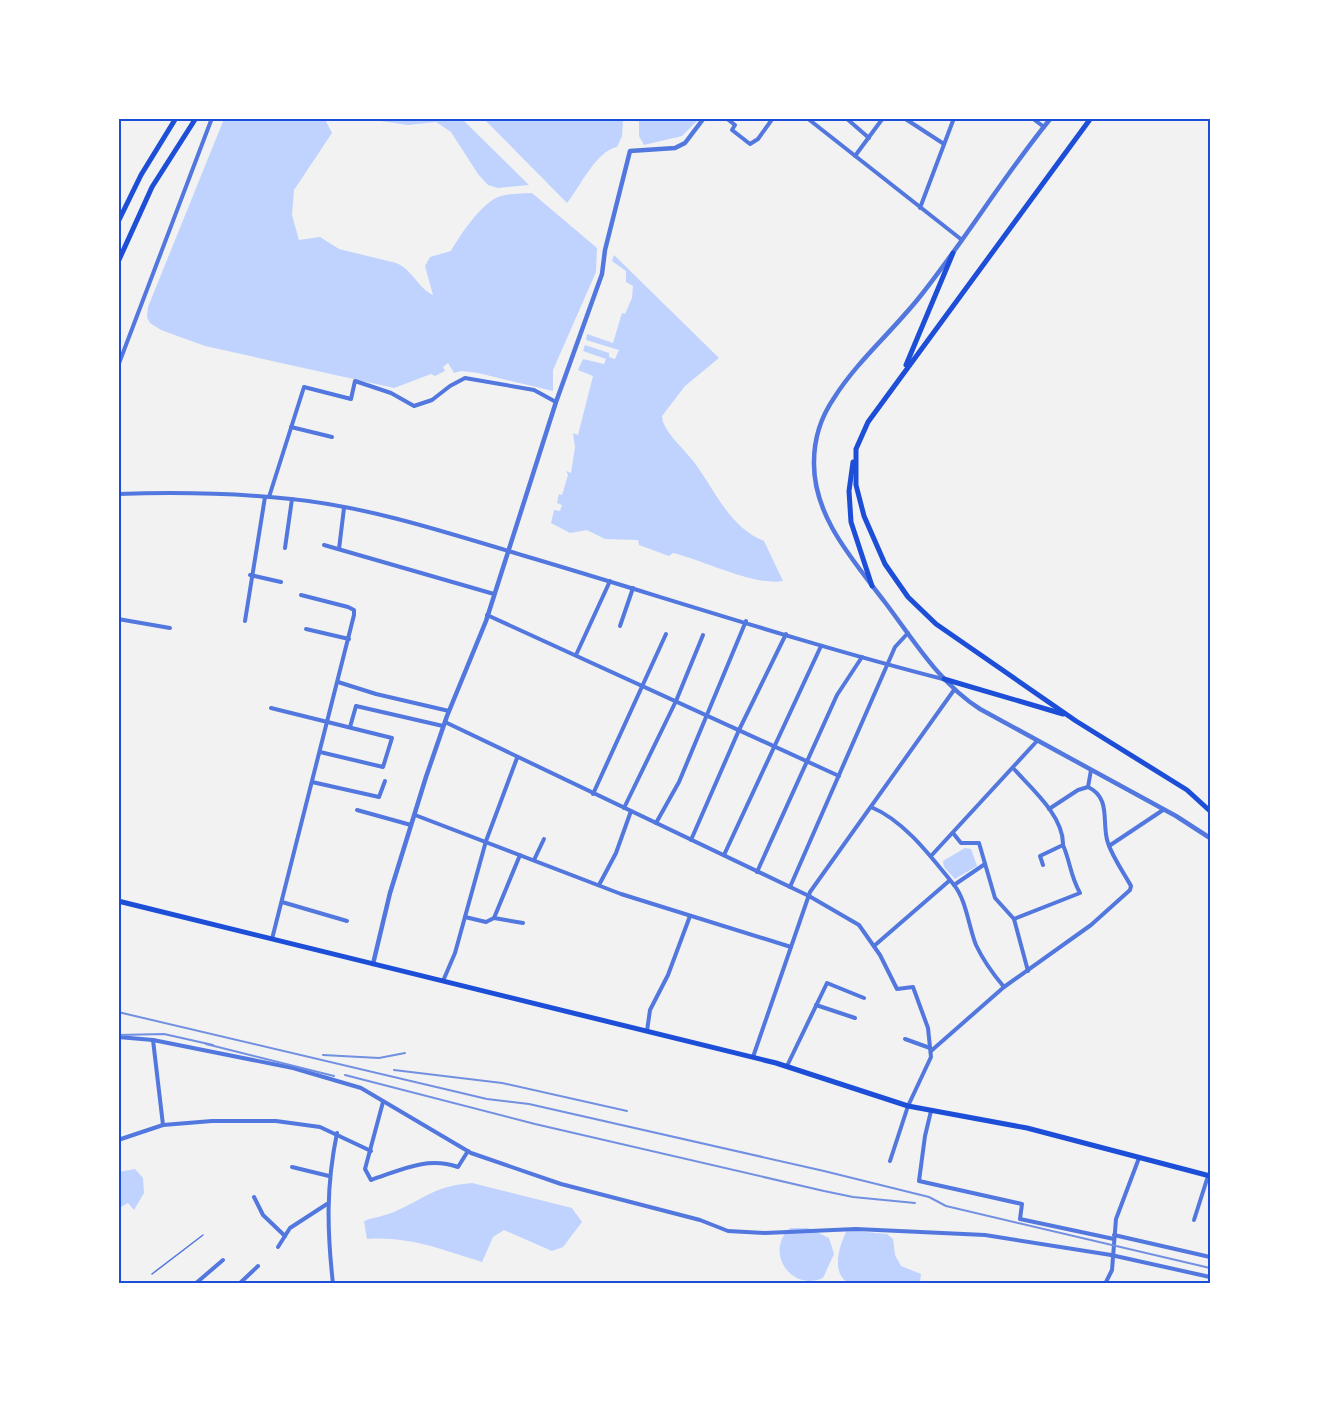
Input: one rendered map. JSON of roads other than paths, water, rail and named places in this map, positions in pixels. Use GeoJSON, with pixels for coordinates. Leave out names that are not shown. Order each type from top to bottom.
{"type":"FeatureCollection","features":[{"type":"Feature","properties":{"kind":"main road"},"geometry":{"type":"LineString","coordinates":[[118,222],[146,166],[176,118]]}},
{"type":"Feature","properties":{"kind":"main road"},"geometry":{"type":"LineString","coordinates":[[118,262],[152,187],[196,118]]}},
{"type":"Feature","properties":{"kind":"main road"},"geometry":{"type":"LineString","coordinates":[[872,586],[851,522],[849,491],[856,449],[868,422],[1091,118]]}},
{"type":"Feature","properties":{"kind":"main road"},"geometry":{"type":"LineString","coordinates":[[902,375],[953,253]]}},
{"type":"Feature","properties":{"kind":"main road"},"geometry":{"type":"LineString","coordinates":[[856,449],[856,485],[864,516],[885,564],[908,597],[936,624],[1068,715],[1187,790],[1210,812]]}},
{"type":"Feature","properties":{"kind":"main road"},"geometry":{"type":"LineString","coordinates":[[944,679],[1068,715]]}},
{"type":"Feature","properties":{"kind":"main road"},"geometry":{"type":"LineString","coordinates":[[118,901],[753,1057],[908,1106],[1027,1128],[1209,1175]]}},
{"type":"Feature","properties":{"kind":"street"},"geometry":{"type":"LineString","coordinates":[[118,366],[212,118]]}},
{"type":"Feature","properties":{"kind":"street"},"geometry":{"type":"LineString","coordinates":[[373,964],[390,893],[444,724],[487,615],[556,402],[602,274],[605,249],[630,151],[675,148],[685,143],[704,118]]}},
{"type":"Feature","properties":{"kind":"street"},"geometry":{"type":"LineString","coordinates":[[726,118],[735,125],[732,130],[750,144],[758,139],[773,118]]}},
{"type":"Feature","properties":{"kind":"street"},"geometry":{"type":"LineString","coordinates":[[807,118],[962,240]]}},
{"type":"Feature","properties":{"kind":"street"},"geometry":{"type":"LineString","coordinates":[[812,123],[816,118]]}},
{"type":"Feature","properties":{"kind":"street"},"geometry":{"type":"LineString","coordinates":[[846,118],[869,138]]}},
{"type":"Feature","properties":{"kind":"street"},"geometry":{"type":"LineString","coordinates":[[855,156],[883,118]]}},
{"type":"Feature","properties":{"kind":"street"},"geometry":{"type":"LineString","coordinates":[[904,118],[945,144]]}},
{"type":"Feature","properties":{"kind":"street"},"geometry":{"type":"LineString","coordinates":[[920,208],[954,118]]}},
{"type":"Feature","properties":{"kind":"street"},"geometry":{"type":"LineString","coordinates":[[1032,118],[1044,127]]}},
{"type":"Feature","properties":{"kind":"street"},"geometry":{"type":"LineString","coordinates":[[1051,118],[953,253],[900,321],[842,385],[826,411],[817,433],[814,472],[822,507],[839,540],[908,633],[954,690],[980,709],[1210,838]]}},
{"type":"Feature","properties":{"kind":"street"},"geometry":{"type":"LineString","coordinates":[[245,621],[250,575],[267,497],[304,387],[351,399],[355,381],[391,393],[414,406],[432,400],[465,378],[534,390],[556,402]]}},
{"type":"Feature","properties":{"kind":"street"},"geometry":{"type":"LineString","coordinates":[[291,427],[332,437]]}},
{"type":"Feature","properties":{"kind":"street"},"geometry":{"type":"LineString","coordinates":[[118,494],[267,497],[292,499],[376,514],[746,621],[821,646],[944,679]]}},
{"type":"Feature","properties":{"kind":"street"},"geometry":{"type":"LineString","coordinates":[[285,548],[292,499]]}},
{"type":"Feature","properties":{"kind":"street"},"geometry":{"type":"LineString","coordinates":[[339,549],[344,508]]}},
{"type":"Feature","properties":{"kind":"street"},"geometry":{"type":"LineString","coordinates":[[324,545],[494,594]]}},
{"type":"Feature","properties":{"kind":"street"},"geometry":{"type":"LineString","coordinates":[[250,575],[281,582]]}},
{"type":"Feature","properties":{"kind":"street"},"geometry":{"type":"LineString","coordinates":[[576,655],[610,581]]}},
{"type":"Feature","properties":{"kind":"street"},"geometry":{"type":"LineString","coordinates":[[620,626],[633,588]]}},
{"type":"Feature","properties":{"kind":"street"},"geometry":{"type":"LineString","coordinates":[[272,939],[349,639],[354,610],[301,595]]}},
{"type":"Feature","properties":{"kind":"street"},"geometry":{"type":"LineString","coordinates":[[487,615],[839,776]]}},
{"type":"Feature","properties":{"kind":"street"},"geometry":{"type":"LineString","coordinates":[[118,619],[170,628]]}},
{"type":"Feature","properties":{"kind":"street"},"geometry":{"type":"LineString","coordinates":[[656,823],[679,782],[746,621]]}},
{"type":"Feature","properties":{"kind":"street"},"geometry":{"type":"LineString","coordinates":[[306,628],[349,639]]}},
{"type":"Feature","properties":{"kind":"street"},"geometry":{"type":"LineString","coordinates":[[790,887],[897,643],[908,633]]}},
{"type":"Feature","properties":{"kind":"street"},"geometry":{"type":"LineString","coordinates":[[593,794],[666,634]]}},
{"type":"Feature","properties":{"kind":"street"},"geometry":{"type":"LineString","coordinates":[[691,840],[739,730],[786,634]]}},
{"type":"Feature","properties":{"kind":"street"},"geometry":{"type":"LineString","coordinates":[[624,808],[676,701],[703,635]]}},
{"type":"Feature","properties":{"kind":"street"},"geometry":{"type":"LineString","coordinates":[[724,855],[821,646]]}},
{"type":"Feature","properties":{"kind":"street"},"geometry":{"type":"LineString","coordinates":[[757,872],[837,695],[862,657]]}},
{"type":"Feature","properties":{"kind":"street"},"geometry":{"type":"LineString","coordinates":[[338,682],[376,694],[449,711]]}},
{"type":"Feature","properties":{"kind":"street"},"geometry":{"type":"LineString","coordinates":[[753,1057],[809,897],[954,690]]}},
{"type":"Feature","properties":{"kind":"street"},"geometry":{"type":"LineString","coordinates":[[350,727],[356,706],[444,724],[724,855],[790,887],[859,925],[874,946],[897,989],[913,987],[928,1028],[931,1057],[908,1106],[890,1161]]}},
{"type":"Feature","properties":{"kind":"street"},"geometry":{"type":"LineString","coordinates":[[271,708],[392,738],[382,767],[320,752]]}},
{"type":"Feature","properties":{"kind":"street"},"geometry":{"type":"LineString","coordinates":[[931,856],[1038,741]]}},
{"type":"Feature","properties":{"kind":"street"},"geometry":{"type":"LineString","coordinates":[[443,981],[465,917],[486,841],[517,758]]}},
{"type":"Feature","properties":{"kind":"street"},"geometry":{"type":"LineString","coordinates":[[1013,768],[1049,809],[1063,835],[1063,845],[1071,866],[1070,875],[1080,892],[1014,919]]}},
{"type":"Feature","properties":{"kind":"street"},"geometry":{"type":"LineString","coordinates":[[1088,787],[1091,770]]}},
{"type":"Feature","properties":{"kind":"street"},"geometry":{"type":"LineString","coordinates":[[312,782],[379,797],[385,781]]}},
{"type":"Feature","properties":{"kind":"street"},"geometry":{"type":"LineString","coordinates":[[1049,809],[1078,790],[1088,787]]}},
{"type":"Feature","properties":{"kind":"street"},"geometry":{"type":"LineString","coordinates":[[930,1050],[1004,987],[1091,926],[1130,890],[1131,886],[1109,846],[1102,804],[1097,794],[1088,787]]}},
{"type":"Feature","properties":{"kind":"street"},"geometry":{"type":"LineString","coordinates":[[871,807],[881,811],[931,856],[954,885],[976,945],[1004,987]]}},
{"type":"Feature","properties":{"kind":"street"},"geometry":{"type":"LineString","coordinates":[[357,810],[411,825]]}},
{"type":"Feature","properties":{"kind":"street"},"geometry":{"type":"LineString","coordinates":[[1109,846],[1163,810]]}},
{"type":"Feature","properties":{"kind":"street"},"geometry":{"type":"LineString","coordinates":[[599,885],[616,853],[631,812]]}},
{"type":"Feature","properties":{"kind":"street"},"geometry":{"type":"LineString","coordinates":[[415,815],[599,885],[791,948]]}},
{"type":"Feature","properties":{"kind":"street"},"geometry":{"type":"LineString","coordinates":[[953,833],[961,843],[979,843],[995,898],[1014,919],[1028,971]]}},
{"type":"Feature","properties":{"kind":"street"},"geometry":{"type":"LineString","coordinates":[[534,860],[544,839]]}},
{"type":"Feature","properties":{"kind":"street"},"geometry":{"type":"LineString","coordinates":[[1043,865],[1040,856],[1063,845]]}},
{"type":"Feature","properties":{"kind":"street"},"geometry":{"type":"LineString","coordinates":[[494,918],[520,855]]}},
{"type":"Feature","properties":{"kind":"street"},"geometry":{"type":"LineString","coordinates":[[954,885],[985,864]]}},
{"type":"Feature","properties":{"kind":"street"},"geometry":{"type":"LineString","coordinates":[[874,946],[949,881]]}},
{"type":"Feature","properties":{"kind":"street"},"geometry":{"type":"LineString","coordinates":[[282,902],[347,921]]}},
{"type":"Feature","properties":{"kind":"street"},"geometry":{"type":"LineString","coordinates":[[647,1031],[650,1010],[668,975],[690,916]]}},
{"type":"Feature","properties":{"kind":"street"},"geometry":{"type":"LineString","coordinates":[[465,917],[486,922],[494,918],[523,923]]}},
{"type":"Feature","properties":{"kind":"street"},"geometry":{"type":"LineString","coordinates":[[787,1066],[827,983],[864,998]]}},
{"type":"Feature","properties":{"kind":"street"},"geometry":{"type":"LineString","coordinates":[[816,1005],[855,1018]]}},
{"type":"Feature","properties":{"kind":"street"},"geometry":{"type":"LineString","coordinates":[[119,1036],[153,1040],[292,1068],[361,1089],[468,1151],[561,1184],[700,1220],[728,1231],[765,1233],[856,1229],[985,1234],[1111,1255],[1210,1277]]}},
{"type":"Feature","properties":{"kind":"street"},"geometry":{"type":"LineString","coordinates":[[906,1039],[930,1050]]}},
{"type":"Feature","properties":{"kind":"street"},"geometry":{"type":"LineString","coordinates":[[153,1040],[163,1125]]}},
{"type":"Feature","properties":{"kind":"street"},"geometry":{"type":"LineString","coordinates":[[383,1102],[365,1168],[371,1180],[423,1162],[443,1162],[458,1167],[468,1151]]}},
{"type":"Feature","properties":{"kind":"street"},"geometry":{"type":"LineString","coordinates":[[931,1111],[919,1181],[1022,1204],[1020,1219],[1210,1257]]}},
{"type":"Feature","properties":{"kind":"street"},"geometry":{"type":"LineString","coordinates":[[118,1140],[163,1125],[212,1121],[276,1121],[305,1124],[337,1133],[371,1151]]}},
{"type":"Feature","properties":{"kind":"street"},"geometry":{"type":"LineString","coordinates":[[333,1284],[327,1204],[329,1176],[337,1133]]}},
{"type":"Feature","properties":{"kind":"street"},"geometry":{"type":"LineString","coordinates":[[1105,1284],[1112,1270],[1111,1255],[1114,1251],[1116,1219],[1140,1157]]}},
{"type":"Feature","properties":{"kind":"street"},"geometry":{"type":"LineString","coordinates":[[292,1167],[329,1176]]}},
{"type":"Feature","properties":{"kind":"street"},"geometry":{"type":"LineString","coordinates":[[1194,1220],[1209,1175]]}},
{"type":"Feature","properties":{"kind":"street"},"geometry":{"type":"LineString","coordinates":[[254,1197],[263,1215],[285,1236]]}},
{"type":"Feature","properties":{"kind":"street"},"geometry":{"type":"LineString","coordinates":[[278,1247],[290,1228],[307,1214],[327,1204]]}},
{"type":"Feature","properties":{"kind":"street"},"geometry":{"type":"LineString","coordinates":[[195,1284],[223,1260]]}},
{"type":"Feature","properties":{"kind":"street"},"geometry":{"type":"LineString","coordinates":[[239,1284],[258,1266]]}},
{"type":"Feature","properties":{"kind":"lane"},"geometry":{"type":"LineString","coordinates":[[152,1274],[203,1235]]}},
{"type":"Feature","properties":{"kind":"water"},"geometry":{"type":"Polygon","coordinates":[[[639,118],[699,119],[682,136],[644,145],[639,136],[639,118]]]}},
{"type":"Feature","properties":{"kind":"water"},"geometry":{"type":"Polygon","coordinates":[[[224,119],[325,119],[332,133],[294,190],[292,215],[299,240],[320,237],[339,249],[396,263],[433,295],[425,266],[430,257],[451,251],[472,221],[491,201],[506,195],[532,193],[597,248],[596,272],[553,370],[553,391],[478,373],[461,371],[454,373],[448,363],[443,367],[445,371],[435,376],[431,374],[394,388],[205,346],[161,330],[150,323],[147,317],[148,307],[224,119]]]}},
{"type":"Feature","properties":{"kind":"water"},"geometry":{"type":"Polygon","coordinates":[[[367,119],[462,119],[529,185],[498,188],[488,185],[478,174],[451,132],[436,122],[408,125],[367,119]]]}},
{"type":"Feature","properties":{"kind":"water"},"geometry":{"type":"Polygon","coordinates":[[[484,119],[623,119],[622,136],[617,147],[609,150],[595,162],[567,203],[484,119]]]}},
{"type":"Feature","properties":{"kind":"water"},"geometry":{"type":"Polygon","coordinates":[[[614,255],[719,358],[685,386],[662,416],[663,422],[732,517],[741,527],[764,541],[783,581],[758,580],[673,553],[669,556],[639,545],[638,540],[605,539],[587,530],[570,533],[551,523],[554,510],[560,511],[562,505],[557,503],[568,475],[566,471],[571,473],[575,447],[573,433],[578,435],[593,376],[578,370],[583,359],[604,364],[606,359],[583,351],[585,345],[609,353],[609,357],[615,359],[619,350],[586,340],[587,334],[613,343],[622,313],[625,314],[632,298],[633,286],[626,282],[626,271],[612,261],[614,255]]]}},
{"type":"Feature","properties":{"kind":"water"},"geometry":{"type":"Polygon","coordinates":[[[965,848],[971,849],[977,866],[955,879],[944,867],[943,861],[965,848]]]}},
{"type":"Feature","properties":{"kind":"water"},"geometry":{"type":"Polygon","coordinates":[[[135,1169],[143,1178],[144,1193],[134,1210],[128,1203],[119,1208],[119,1172],[135,1169]]]}},
{"type":"Feature","properties":{"kind":"water"},"geometry":{"type":"Polygon","coordinates":[[[472,1183],[572,1208],[582,1222],[563,1247],[552,1251],[504,1230],[493,1237],[482,1262],[412,1242],[367,1239],[364,1221],[392,1213],[440,1189],[472,1183]]]}},
{"type":"Feature","properties":{"kind":"water"},"geometry":{"type":"Polygon","coordinates":[[[790,1228],[808,1228],[829,1238],[834,1254],[823,1278],[811,1281],[801,1279],[792,1275],[785,1267],[780,1248],[790,1228]]]}},
{"type":"Feature","properties":{"kind":"water"},"geometry":{"type":"Polygon","coordinates":[[[847,1230],[887,1234],[893,1239],[895,1255],[901,1266],[921,1274],[920,1283],[850,1284],[840,1274],[838,1267],[839,1251],[847,1230]]]}},
{"type":"Feature","properties":{"kind":"railway"},"geometry":{"type":"LineString","coordinates":[[118,1012],[487,1099],[529,1104],[824,1171],[929,1197],[946,1206],[1210,1268]]}},
{"type":"Feature","properties":{"kind":"railway"},"geometry":{"type":"LineString","coordinates":[[118,1035],[164,1034],[213,1045]]}},
{"type":"Feature","properties":{"kind":"railway"},"geometry":{"type":"LineString","coordinates":[[206,1044],[334,1076]]}},
{"type":"Feature","properties":{"kind":"railway"},"geometry":{"type":"LineString","coordinates":[[323,1055],[379,1058],[405,1053]]}},
{"type":"Feature","properties":{"kind":"railway"},"geometry":{"type":"LineString","coordinates":[[394,1070],[502,1083],[627,1111]]}},
{"type":"Feature","properties":{"kind":"railway"},"geometry":{"type":"LineString","coordinates":[[345,1075],[535,1124],[824,1191],[853,1197],[915,1203]]}}]}
